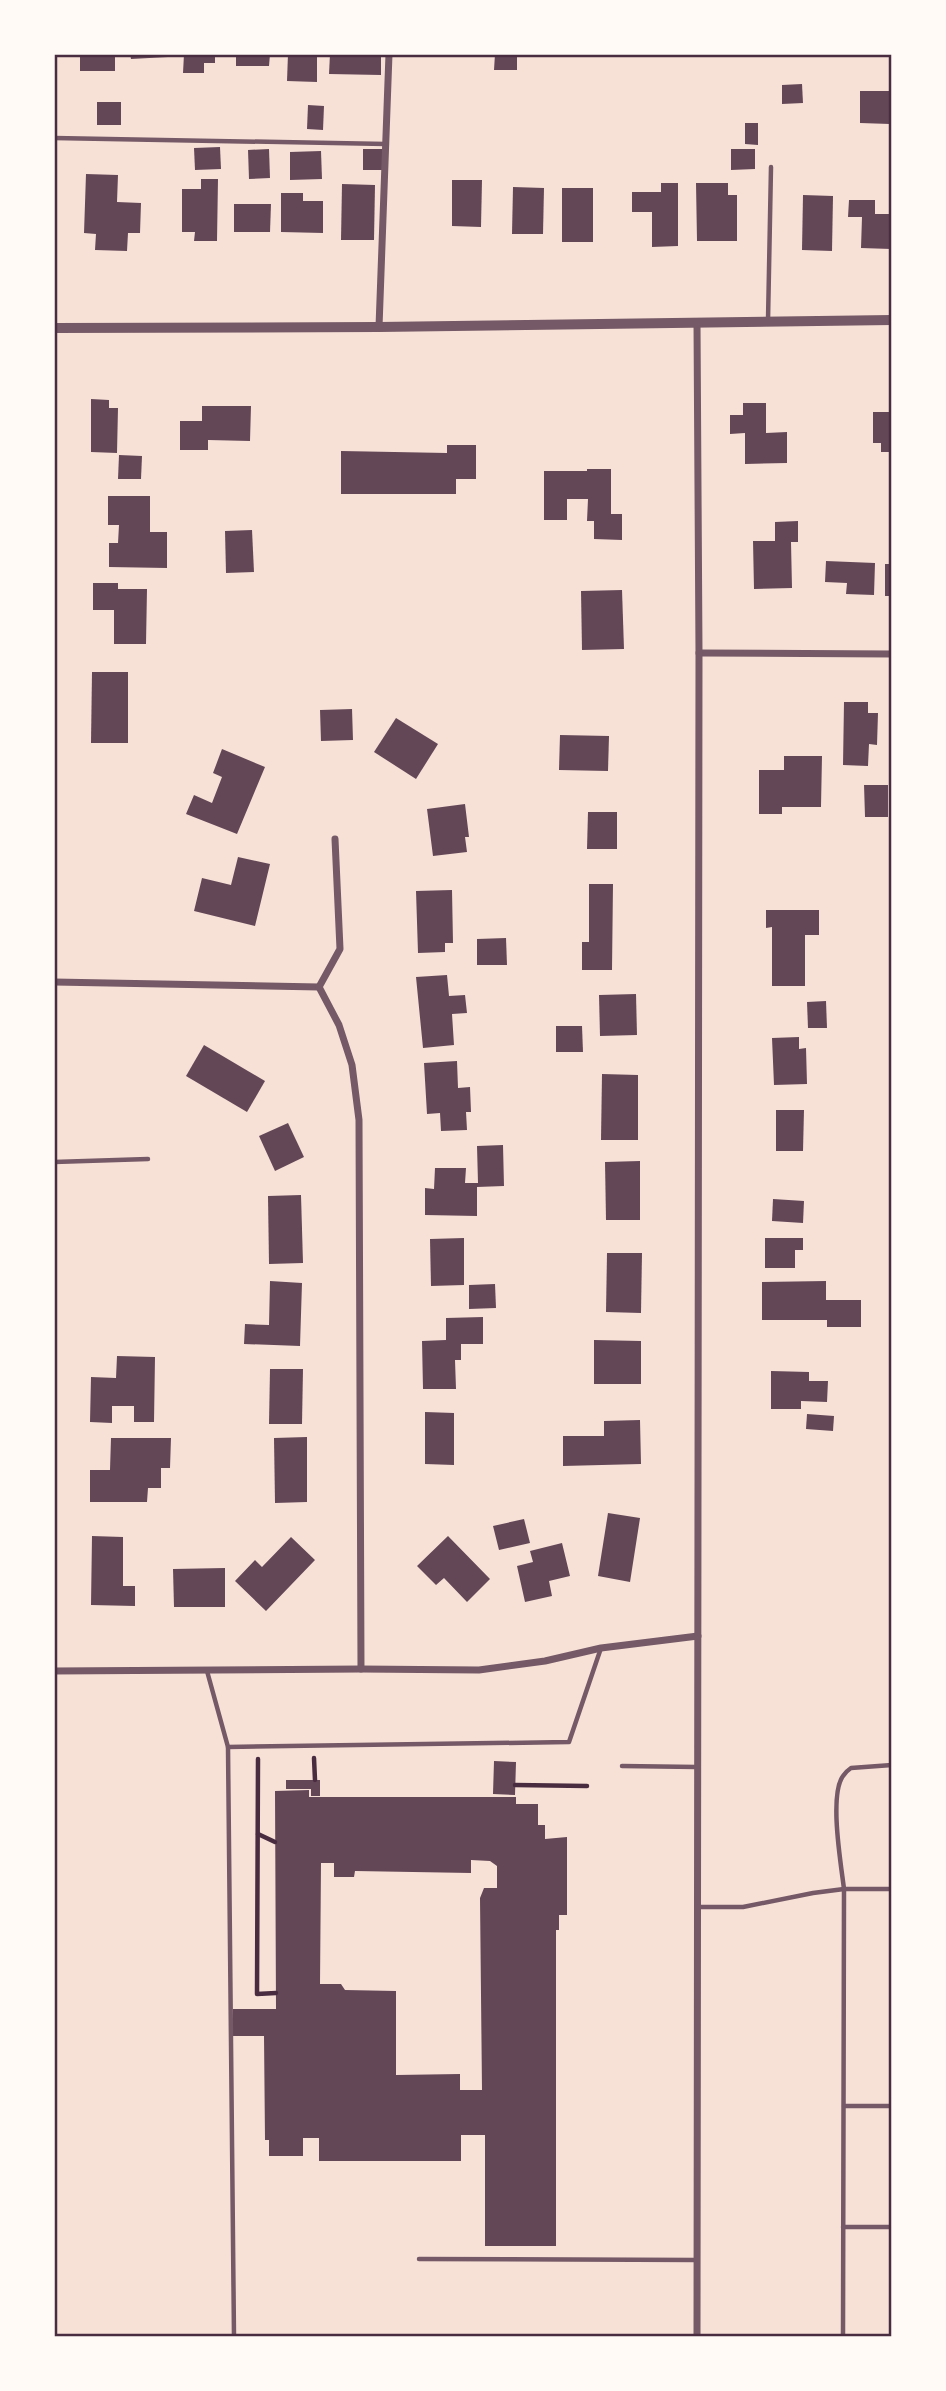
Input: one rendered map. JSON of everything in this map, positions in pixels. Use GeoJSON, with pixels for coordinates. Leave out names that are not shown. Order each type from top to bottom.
{"type":"FeatureCollection","features":[{"type":"Feature","properties":{"kind":"street"},"geometry":{"type":"LineString","coordinates":[[379,327],[389,54]]}},
{"type":"Feature","properties":{"kind":"street"},"geometry":{"type":"LineString","coordinates":[[54,328],[379,327],[892,320]]}},
{"type":"Feature","properties":{"kind":"street"},"geometry":{"type":"LineString","coordinates":[[697,322],[697,2337]]}},
{"type":"Feature","properties":{"kind":"street"},"geometry":{"type":"LineString","coordinates":[[699,653],[892,654]]}},
{"type":"Feature","properties":{"kind":"street"},"geometry":{"type":"LineString","coordinates":[[318,987],[340,949],[335,839]]}},
{"type":"Feature","properties":{"kind":"street"},"geometry":{"type":"LineString","coordinates":[[54,982],[318,987]]}},
{"type":"Feature","properties":{"kind":"street"},"geometry":{"type":"LineString","coordinates":[[318,987],[338,1025],[352,1065],[359,1120],[361,1669]]}},
{"type":"Feature","properties":{"kind":"street"},"geometry":{"type":"LineString","coordinates":[[54,1671],[479,1670],[545,1661],[601,1648],[698,1636]]}},
{"type":"Feature","properties":{"kind":"lane"},"geometry":{"type":"LineString","coordinates":[[54,138],[386,144]]}},
{"type":"Feature","properties":{"kind":"lane"},"geometry":{"type":"LineString","coordinates":[[768,321],[771,167]]}},
{"type":"Feature","properties":{"kind":"lane"},"geometry":{"type":"LineString","coordinates":[[54,1161],[148,1159]]}},
{"type":"Feature","properties":{"kind":"lane"},"geometry":{"type":"LineString","coordinates":[[228,1747],[569,1742],[601,1648]]}},
{"type":"Feature","properties":{"kind":"lane"},"geometry":{"type":"LineString","coordinates":[[207,1670],[228,1747],[233,2337]]}},
{"type":"Feature","properties":{"kind":"lane"},"geometry":{"type":"LineString","coordinates":[[843,2337],[844,1889],[838,1838],[837,1797],[841,1777],[851,1768],[892,1765]]}},
{"type":"Feature","properties":{"kind":"lane"},"geometry":{"type":"LineString","coordinates":[[622,1766],[697,1767]]}},
{"type":"Feature","properties":{"kind":"lane"},"geometry":{"type":"LineString","coordinates":[[697,1907],[743,1907],[844,1889],[892,1888]]}},
{"type":"Feature","properties":{"kind":"lane"},"geometry":{"type":"LineString","coordinates":[[844,2106],[892,2106]]}},
{"type":"Feature","properties":{"kind":"lane"},"geometry":{"type":"LineString","coordinates":[[843,2227],[892,2227]]}},
{"type":"Feature","properties":{"kind":"lane"},"geometry":{"type":"LineString","coordinates":[[419,2259],[697,2260]]}},
{"type":"Feature","properties":{"kind":"path"},"geometry":{"type":"LineString","coordinates":[[314,1746],[315,1780]]}},
{"type":"Feature","properties":{"kind":"path"},"geometry":{"type":"LineString","coordinates":[[258,1747],[257,1994],[276,1993]]}},
{"type":"Feature","properties":{"kind":"path"},"geometry":{"type":"LineString","coordinates":[[515,1785],[587,1786]]}},
{"type":"Feature","properties":{"kind":"path"},"geometry":{"type":"LineString","coordinates":[[258,1834],[275,1842]]}},
{"type":"Feature","properties":{"kind":"building"},"geometry":{"type":"Polygon","coordinates":[[[80,54],[115,54],[115,71],[80,71],[80,54]]]}},
{"type":"Feature","properties":{"kind":"building"},"geometry":{"type":"Polygon","coordinates":[[[130,54],[167,54],[168,57],[131,59],[130,54]]]}},
{"type":"Feature","properties":{"kind":"building"},"geometry":{"type":"Polygon","coordinates":[[[184,54],[215,54],[215,63],[204,63],[204,73],[183,73],[184,54]]]}},
{"type":"Feature","properties":{"kind":"building"},"geometry":{"type":"Polygon","coordinates":[[[236,54],[270,54],[269,66],[236,66],[236,54]]]}},
{"type":"Feature","properties":{"kind":"building"},"geometry":{"type":"Polygon","coordinates":[[[288,54],[317,54],[317,82],[287,81],[288,54]]]}},
{"type":"Feature","properties":{"kind":"building"},"geometry":{"type":"Polygon","coordinates":[[[330,54],[381,54],[381,75],[329,74],[330,54]]]}},
{"type":"Feature","properties":{"kind":"building"},"geometry":{"type":"Polygon","coordinates":[[[495,54],[517,54],[517,70],[494,70],[495,54]]]}},
{"type":"Feature","properties":{"kind":"building"},"geometry":{"type":"Polygon","coordinates":[[[802,84],[803,103],[782,104],[782,85],[802,84]]]}},
{"type":"Feature","properties":{"kind":"building"},"geometry":{"type":"Polygon","coordinates":[[[860,91],[891,91],[890,124],[860,123],[860,91]]]}},
{"type":"Feature","properties":{"kind":"building"},"geometry":{"type":"Polygon","coordinates":[[[97,102],[121,102],[121,125],[97,125],[97,102]]]}},
{"type":"Feature","properties":{"kind":"building"},"geometry":{"type":"Polygon","coordinates":[[[308,105],[324,106],[323,130],[307,129],[308,105]]]}},
{"type":"Feature","properties":{"kind":"building"},"geometry":{"type":"Polygon","coordinates":[[[745,123],[758,123],[758,145],[745,144],[745,123]]]}},
{"type":"Feature","properties":{"kind":"building"},"geometry":{"type":"Polygon","coordinates":[[[220,147],[221,169],[195,170],[194,148],[220,147]]]}},
{"type":"Feature","properties":{"kind":"building"},"geometry":{"type":"Polygon","coordinates":[[[269,149],[270,178],[249,179],[248,150],[269,149]]]}},
{"type":"Feature","properties":{"kind":"building"},"geometry":{"type":"Polygon","coordinates":[[[363,149],[385,149],[384,170],[363,170],[363,149]]]}},
{"type":"Feature","properties":{"kind":"building"},"geometry":{"type":"Polygon","coordinates":[[[731,149],[755,149],[755,169],[731,170],[731,149]]]}},
{"type":"Feature","properties":{"kind":"building"},"geometry":{"type":"Polygon","coordinates":[[[321,151],[322,179],[290,180],[290,152],[321,151]]]}},
{"type":"Feature","properties":{"kind":"building"},"geometry":{"type":"Polygon","coordinates":[[[86,174],[118,175],[117,202],[141,203],[140,233],[128,233],[127,251],[95,250],[96,234],[84,233],[86,174]]]}},
{"type":"Feature","properties":{"kind":"building"},"geometry":{"type":"Polygon","coordinates":[[[201,179],[218,179],[217,241],[194,241],[195,232],[182,232],[182,189],[201,189],[201,179]]]}},
{"type":"Feature","properties":{"kind":"building"},"geometry":{"type":"Polygon","coordinates":[[[452,180],[482,180],[481,227],[452,226],[452,180]]]}},
{"type":"Feature","properties":{"kind":"building"},"geometry":{"type":"Polygon","coordinates":[[[661,183],[678,183],[678,246],[652,247],[652,212],[632,212],[632,192],[661,192],[661,183]]]}},
{"type":"Feature","properties":{"kind":"building"},"geometry":{"type":"Polygon","coordinates":[[[696,183],[728,183],[728,195],[737,195],[737,241],[697,241],[696,183]]]}},
{"type":"Feature","properties":{"kind":"building"},"geometry":{"type":"Polygon","coordinates":[[[342,184],[375,185],[374,240],[341,240],[342,184]]]}},
{"type":"Feature","properties":{"kind":"building"},"geometry":{"type":"Polygon","coordinates":[[[513,187],[544,188],[543,234],[512,234],[513,187]]]}},
{"type":"Feature","properties":{"kind":"building"},"geometry":{"type":"Polygon","coordinates":[[[562,188],[593,188],[593,242],[562,242],[562,188]]]}},
{"type":"Feature","properties":{"kind":"building"},"geometry":{"type":"Polygon","coordinates":[[[281,193],[303,193],[303,201],[323,201],[323,233],[281,232],[281,193]]]}},
{"type":"Feature","properties":{"kind":"building"},"geometry":{"type":"Polygon","coordinates":[[[803,195],[833,196],[832,251],[802,250],[803,195]]]}},
{"type":"Feature","properties":{"kind":"building"},"geometry":{"type":"Polygon","coordinates":[[[849,200],[875,200],[875,214],[892,214],[891,249],[861,248],[862,217],[848,217],[849,200]]]}},
{"type":"Feature","properties":{"kind":"building"},"geometry":{"type":"Polygon","coordinates":[[[234,204],[271,204],[270,232],[234,232],[234,204]]]}},
{"type":"Feature","properties":{"kind":"building"},"geometry":{"type":"Polygon","coordinates":[[[91,399],[109,400],[109,408],[118,408],[117,453],[91,452],[91,399]]]}},
{"type":"Feature","properties":{"kind":"building"},"geometry":{"type":"Polygon","coordinates":[[[743,403],[766,403],[766,433],[787,432],[787,463],[745,464],[745,433],[730,434],[730,415],[743,415],[743,403]]]}},
{"type":"Feature","properties":{"kind":"building"},"geometry":{"type":"Polygon","coordinates":[[[202,406],[251,406],[250,441],[208,440],[208,450],[180,450],[180,421],[202,421],[202,406]]]}},
{"type":"Feature","properties":{"kind":"building"},"geometry":{"type":"Polygon","coordinates":[[[873,412],[892,412],[892,452],[881,452],[881,443],[873,443],[873,412]]]}},
{"type":"Feature","properties":{"kind":"building"},"geometry":{"type":"Polygon","coordinates":[[[447,445],[476,445],[476,479],[456,479],[456,494],[341,494],[341,451],[447,453],[447,445]]]}},
{"type":"Feature","properties":{"kind":"building"},"geometry":{"type":"Polygon","coordinates":[[[119,455],[142,456],[141,479],[118,479],[119,455]]]}},
{"type":"Feature","properties":{"kind":"building"},"geometry":{"type":"Polygon","coordinates":[[[611,469],[611,514],[622,514],[622,540],[594,539],[594,521],[587,521],[588,499],[567,499],[567,520],[544,520],[544,471],[611,469]]]}},
{"type":"Feature","properties":{"kind":"building"},"geometry":{"type":"Polygon","coordinates":[[[108,496],[150,496],[150,532],[167,532],[167,568],[109,567],[109,543],[118,543],[119,525],[108,525],[108,496]]]}},
{"type":"Feature","properties":{"kind":"building"},"geometry":{"type":"Polygon","coordinates":[[[798,521],[798,542],[791,542],[792,588],[754,589],[753,541],[775,541],[775,522],[798,521]]]}},
{"type":"Feature","properties":{"kind":"building"},"geometry":{"type":"Polygon","coordinates":[[[252,530],[254,572],[226,573],[225,531],[252,530]]]}},
{"type":"Feature","properties":{"kind":"building"},"geometry":{"type":"Polygon","coordinates":[[[826,561],[875,563],[874,595],[846,594],[847,583],[825,582],[826,561]]]}},
{"type":"Feature","properties":{"kind":"building"},"geometry":{"type":"Polygon","coordinates":[[[885,564],[892,564],[892,596],[885,596],[885,564]]]}},
{"type":"Feature","properties":{"kind":"building"},"geometry":{"type":"Polygon","coordinates":[[[93,583],[118,583],[118,589],[147,589],[146,644],[114,644],[114,610],[93,610],[93,583]]]}},
{"type":"Feature","properties":{"kind":"building"},"geometry":{"type":"Polygon","coordinates":[[[622,590],[624,649],[582,650],[581,591],[622,590]]]}},
{"type":"Feature","properties":{"kind":"building"},"geometry":{"type":"Polygon","coordinates":[[[92,672],[128,672],[128,743],[91,743],[92,672]]]}},
{"type":"Feature","properties":{"kind":"building"},"geometry":{"type":"Polygon","coordinates":[[[844,702],[868,702],[868,713],[878,713],[877,745],[869,744],[868,766],[843,765],[844,702]]]}},
{"type":"Feature","properties":{"kind":"building"},"geometry":{"type":"Polygon","coordinates":[[[352,709],[353,740],[321,741],[320,710],[352,709]]]}},
{"type":"Feature","properties":{"kind":"building"},"geometry":{"type":"Polygon","coordinates":[[[396,718],[438,744],[416,779],[374,752],[396,718]]]}},
{"type":"Feature","properties":{"kind":"building"},"geometry":{"type":"Polygon","coordinates":[[[560,735],[609,736],[608,771],[559,770],[560,735]]]}},
{"type":"Feature","properties":{"kind":"building"},"geometry":{"type":"Polygon","coordinates":[[[222,749],[265,767],[237,834],[186,814],[194,795],[212,803],[222,777],[213,773],[222,749]]]}},
{"type":"Feature","properties":{"kind":"building"},"geometry":{"type":"Polygon","coordinates":[[[784,756],[822,756],[821,807],[782,807],[782,814],[759,814],[759,770],[784,770],[784,756]]]}},
{"type":"Feature","properties":{"kind":"building"},"geometry":{"type":"Polygon","coordinates":[[[864,785],[888,785],[888,817],[865,817],[864,785]]]}},
{"type":"Feature","properties":{"kind":"building"},"geometry":{"type":"Polygon","coordinates":[[[465,804],[469,837],[465,837],[467,852],[433,856],[427,809],[465,804]]]}},
{"type":"Feature","properties":{"kind":"building"},"geometry":{"type":"Polygon","coordinates":[[[588,812],[617,812],[617,849],[587,849],[588,812]]]}},
{"type":"Feature","properties":{"kind":"building"},"geometry":{"type":"Polygon","coordinates":[[[238,857],[270,864],[255,926],[194,911],[202,878],[231,885],[238,857]]]}},
{"type":"Feature","properties":{"kind":"building"},"geometry":{"type":"Polygon","coordinates":[[[589,884],[613,884],[612,970],[582,970],[582,942],[589,942],[589,884]]]}},
{"type":"Feature","properties":{"kind":"building"},"geometry":{"type":"Polygon","coordinates":[[[452,890],[453,943],[445,943],[445,952],[418,953],[416,891],[452,890]]]}},
{"type":"Feature","properties":{"kind":"building"},"geometry":{"type":"Polygon","coordinates":[[[766,910],[819,910],[819,935],[805,935],[805,986],[772,986],[772,927],[766,928],[766,910]]]}},
{"type":"Feature","properties":{"kind":"building"},"geometry":{"type":"Polygon","coordinates":[[[506,938],[507,965],[477,965],[477,939],[506,938]]]}},
{"type":"Feature","properties":{"kind":"building"},"geometry":{"type":"Polygon","coordinates":[[[447,975],[449,996],[465,995],[467,1013],[452,1014],[454,1045],[423,1048],[416,977],[447,975]]]}},
{"type":"Feature","properties":{"kind":"building"},"geometry":{"type":"Polygon","coordinates":[[[636,994],[637,1035],[600,1036],[599,995],[636,994]]]}},
{"type":"Feature","properties":{"kind":"building"},"geometry":{"type":"Polygon","coordinates":[[[826,1001],[827,1028],[808,1028],[807,1002],[826,1001]]]}},
{"type":"Feature","properties":{"kind":"building"},"geometry":{"type":"Polygon","coordinates":[[[556,1026],[582,1026],[583,1052],[556,1052],[556,1026]]]}},
{"type":"Feature","properties":{"kind":"building"},"geometry":{"type":"Polygon","coordinates":[[[799,1037],[799,1049],[806,1048],[807,1084],[774,1085],[772,1038],[799,1037]]]}},
{"type":"Feature","properties":{"kind":"building"},"geometry":{"type":"Polygon","coordinates":[[[204,1045],[265,1081],[247,1112],[186,1076],[204,1045]]]}},
{"type":"Feature","properties":{"kind":"building"},"geometry":{"type":"Polygon","coordinates":[[[457,1061],[458,1088],[470,1087],[471,1112],[466,1112],[467,1130],[441,1131],[440,1113],[427,1114],[424,1063],[457,1061]]]}},
{"type":"Feature","properties":{"kind":"building"},"geometry":{"type":"Polygon","coordinates":[[[602,1074],[638,1075],[638,1140],[601,1140],[602,1074]]]}},
{"type":"Feature","properties":{"kind":"building"},"geometry":{"type":"Polygon","coordinates":[[[776,1110],[804,1110],[803,1151],[776,1151],[776,1110]]]}},
{"type":"Feature","properties":{"kind":"building"},"geometry":{"type":"Polygon","coordinates":[[[288,1123],[304,1157],[275,1171],[259,1136],[288,1123]]]}},
{"type":"Feature","properties":{"kind":"building"},"geometry":{"type":"Polygon","coordinates":[[[503,1145],[504,1186],[477,1187],[477,1216],[425,1215],[425,1188],[434,1189],[435,1168],[466,1168],[465,1183],[478,1183],[477,1146],[503,1145]]]}},
{"type":"Feature","properties":{"kind":"building"},"geometry":{"type":"Polygon","coordinates":[[[640,1161],[640,1220],[606,1220],[605,1162],[640,1161]]]}},
{"type":"Feature","properties":{"kind":"building"},"geometry":{"type":"Polygon","coordinates":[[[301,1195],[303,1263],[269,1264],[268,1196],[301,1195]]]}},
{"type":"Feature","properties":{"kind":"building"},"geometry":{"type":"Polygon","coordinates":[[[773,1199],[804,1201],[803,1223],[772,1221],[773,1199]]]}},
{"type":"Feature","properties":{"kind":"building"},"geometry":{"type":"Polygon","coordinates":[[[464,1238],[464,1285],[431,1286],[430,1239],[464,1238]]]}},
{"type":"Feature","properties":{"kind":"building"},"geometry":{"type":"Polygon","coordinates":[[[765,1238],[803,1238],[803,1250],[795,1250],[795,1268],[765,1268],[765,1238]]]}},
{"type":"Feature","properties":{"kind":"building"},"geometry":{"type":"Polygon","coordinates":[[[607,1253],[642,1253],[641,1313],[606,1312],[607,1253]]]}},
{"type":"Feature","properties":{"kind":"building"},"geometry":{"type":"Polygon","coordinates":[[[270,1281],[302,1283],[300,1346],[244,1344],[245,1324],[269,1325],[270,1281]]]}},
{"type":"Feature","properties":{"kind":"building"},"geometry":{"type":"Polygon","coordinates":[[[826,1281],[826,1300],[861,1300],[861,1327],[827,1327],[827,1320],[762,1320],[762,1282],[826,1281]]]}},
{"type":"Feature","properties":{"kind":"building"},"geometry":{"type":"Polygon","coordinates":[[[495,1284],[496,1308],[469,1309],[469,1285],[495,1284]]]}},
{"type":"Feature","properties":{"kind":"building"},"geometry":{"type":"Polygon","coordinates":[[[483,1317],[483,1344],[461,1344],[461,1360],[455,1360],[456,1389],[423,1389],[422,1341],[446,1340],[446,1318],[483,1317]]]}},
{"type":"Feature","properties":{"kind":"building"},"geometry":{"type":"Polygon","coordinates":[[[594,1340],[641,1341],[641,1384],[594,1384],[594,1340]]]}},
{"type":"Feature","properties":{"kind":"building"},"geometry":{"type":"Polygon","coordinates":[[[117,1356],[155,1357],[154,1422],[134,1422],[134,1406],[112,1406],[112,1423],[90,1422],[91,1377],[116,1378],[117,1356]]]}},
{"type":"Feature","properties":{"kind":"building"},"geometry":{"type":"Polygon","coordinates":[[[270,1369],[303,1369],[302,1424],[269,1424],[270,1369]]]}},
{"type":"Feature","properties":{"kind":"building"},"geometry":{"type":"Polygon","coordinates":[[[771,1371],[809,1372],[809,1381],[828,1381],[827,1402],[801,1401],[801,1409],[771,1409],[771,1371]]]}},
{"type":"Feature","properties":{"kind":"building"},"geometry":{"type":"Polygon","coordinates":[[[425,1412],[454,1413],[454,1465],[425,1464],[425,1412]]]}},
{"type":"Feature","properties":{"kind":"building"},"geometry":{"type":"Polygon","coordinates":[[[807,1414],[834,1416],[833,1431],[806,1429],[807,1414]]]}},
{"type":"Feature","properties":{"kind":"building"},"geometry":{"type":"Polygon","coordinates":[[[640,1420],[641,1464],[563,1466],[563,1436],[604,1436],[604,1421],[640,1420]]]}},
{"type":"Feature","properties":{"kind":"building"},"geometry":{"type":"Polygon","coordinates":[[[307,1437],[307,1502],[275,1503],[274,1438],[307,1437]]]}},
{"type":"Feature","properties":{"kind":"building"},"geometry":{"type":"Polygon","coordinates":[[[111,1438],[171,1438],[170,1468],[161,1468],[161,1488],[148,1488],[147,1502],[90,1502],[90,1470],[110,1470],[111,1438]]]}},
{"type":"Feature","properties":{"kind":"building"},"geometry":{"type":"Polygon","coordinates":[[[608,1513],[640,1518],[630,1582],[598,1576],[608,1513]]]}},
{"type":"Feature","properties":{"kind":"building"},"geometry":{"type":"Polygon","coordinates":[[[524,1519],[530,1543],[499,1550],[493,1526],[524,1519]]]}},
{"type":"Feature","properties":{"kind":"building"},"geometry":{"type":"Polygon","coordinates":[[[92,1536],[123,1537],[123,1586],[135,1586],[135,1606],[91,1605],[92,1536]]]}},
{"type":"Feature","properties":{"kind":"building"},"geometry":{"type":"Polygon","coordinates":[[[448,1536],[490,1579],[467,1602],[444,1578],[436,1585],[417,1566],[448,1536]]]}},
{"type":"Feature","properties":{"kind":"building"},"geometry":{"type":"Polygon","coordinates":[[[291,1537],[315,1560],[266,1611],[235,1581],[255,1560],[262,1567],[291,1537]]]}},
{"type":"Feature","properties":{"kind":"building"},"geometry":{"type":"Polygon","coordinates":[[[562,1543],[570,1576],[549,1581],[552,1596],[525,1602],[517,1566],[533,1562],[530,1551],[562,1543]]]}},
{"type":"Feature","properties":{"kind":"building"},"geometry":{"type":"Polygon","coordinates":[[[225,1568],[225,1607],[174,1607],[173,1569],[225,1568]]]}},
{"type":"Feature","properties":{"kind":"building"},"geometry":{"type":"Polygon","coordinates":[[[494,1761],[516,1762],[515,1795],[493,1794],[494,1761]]]}},
{"type":"Feature","properties":{"kind":"building"},"geometry":{"type":"Polygon","coordinates":[[[286,1780],[320,1780],[320,1796],[311,1796],[311,1789],[286,1789],[286,1780]]]}},
{"type":"Feature","properties":{"kind":"building"},"geometry":{"type":"Polygon","coordinates":[[[309,1790],[309,1797],[516,1797],[516,1804],[538,1804],[538,1825],[545,1825],[545,1839],[567,1837],[567,1915],[559,1915],[559,1930],[556,1930],[556,2246],[485,2246],[485,2135],[461,2135],[461,2161],[319,2161],[319,2138],[303,2138],[303,2156],[269,2156],[269,2140],[265,2140],[264,2036],[233,2036],[233,2009],[276,2009],[275,1791],[309,1790]],[[471,1860],[471,1873],[355,1871],[354,1877],[334,1877],[334,1863],[321,1863],[320,1984],[341,1984],[345,1990],[396,1991],[396,2075],[460,2074],[460,2090],[482,2090],[480,1898],[484,1888],[497,1888],[497,1866],[490,1861],[471,1860]]]}}]}
